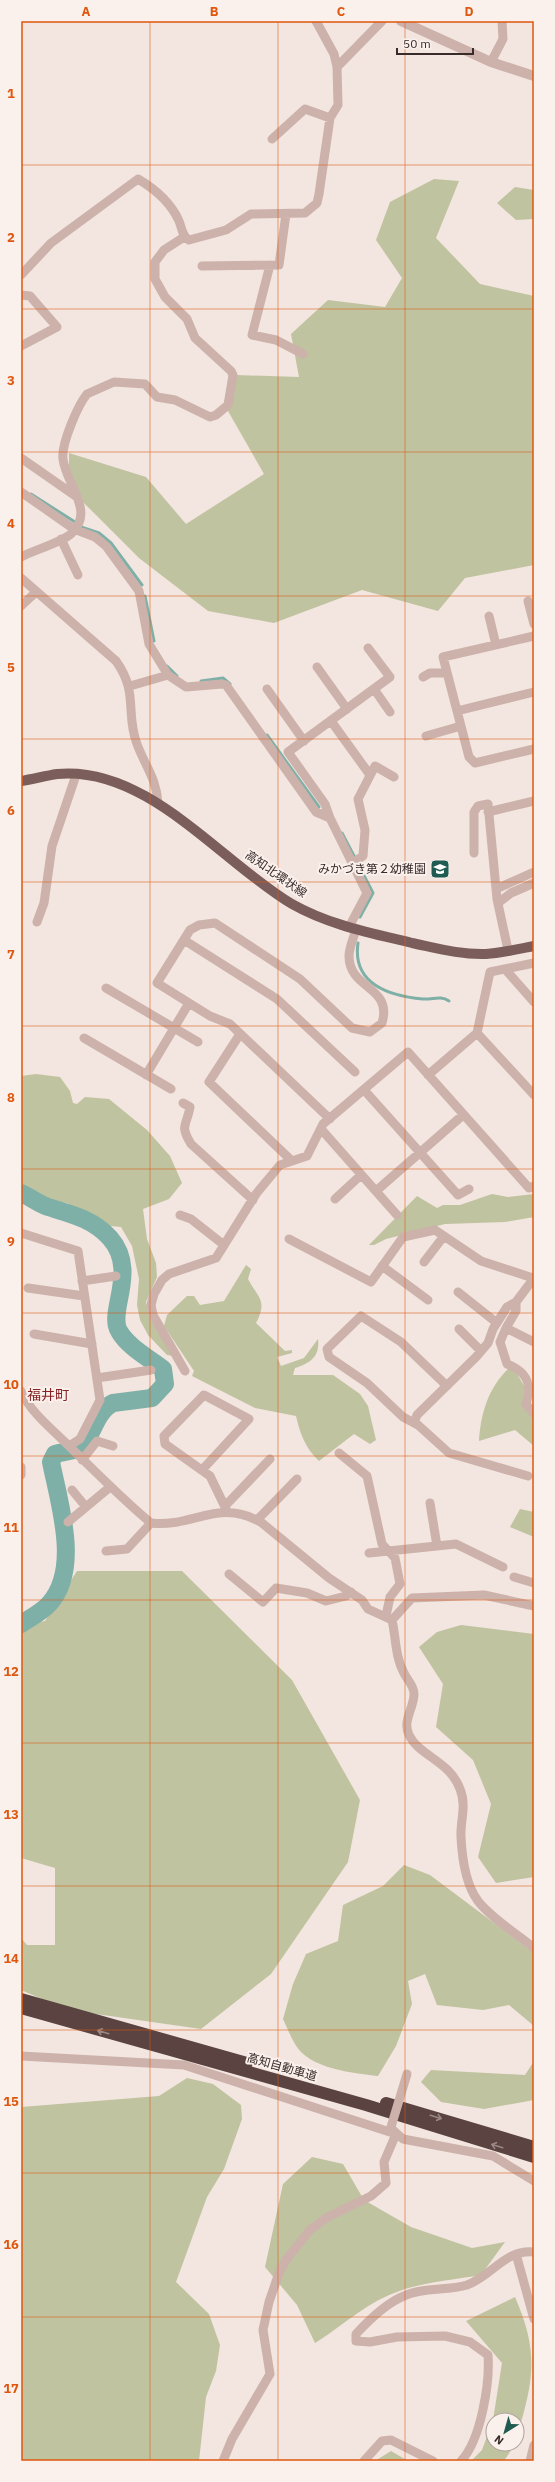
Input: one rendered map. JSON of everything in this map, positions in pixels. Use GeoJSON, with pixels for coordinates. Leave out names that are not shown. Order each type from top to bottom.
{"type":"FeatureCollection","features":[{"type":"Feature","properties":{"kind":"highway","name":"高知自動車道"},"geometry":{"type":"LineString","coordinates":[[21,1999],[534,2147]]}},
{"type":"Feature","properties":{"kind":"highway","name":"高知自動車道"},"geometry":{"type":"LineString","coordinates":[[21,2008],[366,2105],[534,2157]]}},
{"type":"Feature","properties":{"kind":"main road","name":"高知北環状線"},"geometry":{"type":"LineString","coordinates":[[21,781],[58,774],[76,775],[108,781],[132,790],[158,804],[293,904],[353,928],[462,953],[486,954],[534,946]]}},
{"type":"Feature","properties":{"kind":"street"},"geometry":{"type":"LineString","coordinates":[[21,275],[51,242],[138,179],[154,188],[174,213],[184,237],[193,240],[226,230],[251,214],[305,214],[317,203],[330,118],[338,105],[337,67],[334,54],[316,21]]}},
{"type":"Feature","properties":{"kind":"street"},"geometry":{"type":"LineString","coordinates":[[337,67],[382,21]]}},
{"type":"Feature","properties":{"kind":"street"},"geometry":{"type":"LineString","coordinates":[[401,21],[491,62],[534,76]]}},
{"type":"Feature","properties":{"kind":"street"},"geometry":{"type":"LineString","coordinates":[[491,62],[503,39],[502,21]]}},
{"type":"Feature","properties":{"kind":"street"},"geometry":{"type":"LineString","coordinates":[[272,139],[305,109],[330,118]]}},
{"type":"Feature","properties":{"kind":"street"},"geometry":{"type":"LineString","coordinates":[[202,266],[280,265],[286,214]]}},
{"type":"Feature","properties":{"kind":"street"},"geometry":{"type":"LineString","coordinates":[[22,556],[70,535],[80,522],[82,510],[66,471],[63,451],[70,428],[87,394],[114,382],[145,384],[157,397],[175,400],[210,417],[216,415],[228,406],[233,375],[231,371],[195,338],[187,319],[165,298],[155,279],[155,262],[164,250],[184,237]]}},
{"type":"Feature","properties":{"kind":"street"},"geometry":{"type":"LineString","coordinates":[[270,265],[252,335],[276,340],[303,354]]}},
{"type":"Feature","properties":{"kind":"street"},"geometry":{"type":"LineString","coordinates":[[21,295],[30,296],[57,326],[21,346]]}},
{"type":"Feature","properties":{"kind":"street"},"geometry":{"type":"LineString","coordinates":[[21,458],[77,497]]}},
{"type":"Feature","properties":{"kind":"street"},"geometry":{"type":"LineString","coordinates":[[21,492],[74,530],[95,537],[106,546],[139,591],[149,644],[168,675],[186,687],[226,685],[316,812],[330,818]]}},
{"type":"Feature","properties":{"kind":"street"},"geometry":{"type":"LineString","coordinates":[[61,539],[78,575]]}},
{"type":"Feature","properties":{"kind":"street"},"geometry":{"type":"LineString","coordinates":[[21,578],[116,661],[130,686],[136,743],[158,788],[158,804]]}},
{"type":"Feature","properties":{"kind":"street"},"geometry":{"type":"LineString","coordinates":[[21,606],[36,592]]}},
{"type":"Feature","properties":{"kind":"street"},"geometry":{"type":"LineString","coordinates":[[528,601],[534,624]]}},
{"type":"Feature","properties":{"kind":"street"},"geometry":{"type":"LineString","coordinates":[[489,616],[496,645]]}},
{"type":"Feature","properties":{"kind":"street"},"geometry":{"type":"LineString","coordinates":[[534,636],[443,658],[468,757],[475,763],[534,748]]}},
{"type":"Feature","properties":{"kind":"street"},"geometry":{"type":"LineString","coordinates":[[330,1119],[230,1024],[189,1003],[157,983],[190,930],[199,925],[215,923],[300,979],[352,1028],[370,1032],[382,1023],[385,1007],[382,999],[358,979],[352,970],[349,956],[353,928],[367,893],[330,818],[325,804],[288,752],[390,677],[368,648]]}},
{"type":"Feature","properties":{"kind":"street"},"geometry":{"type":"LineString","coordinates":[[317,667],[347,709]]}},
{"type":"Feature","properties":{"kind":"street"},"geometry":{"type":"LineString","coordinates":[[422,677],[430,673],[447,673]]}},
{"type":"Feature","properties":{"kind":"street"},"geometry":{"type":"LineString","coordinates":[[130,686],[168,675]]}},
{"type":"Feature","properties":{"kind":"street"},"geometry":{"type":"LineString","coordinates":[[267,689],[304,741]]}},
{"type":"Feature","properties":{"kind":"street"},"geometry":{"type":"LineString","coordinates":[[374,689],[390,712]]}},
{"type":"Feature","properties":{"kind":"street"},"geometry":{"type":"LineString","coordinates":[[457,711],[534,692]]}},
{"type":"Feature","properties":{"kind":"street"},"geometry":{"type":"LineString","coordinates":[[331,721],[370,775]]}},
{"type":"Feature","properties":{"kind":"street"},"geometry":{"type":"LineString","coordinates":[[426,736],[461,726]]}},
{"type":"Feature","properties":{"kind":"street"},"geometry":{"type":"LineString","coordinates":[[352,863],[363,856],[365,830],[358,799],[375,766],[394,777]]}},
{"type":"Feature","properties":{"kind":"street"},"geometry":{"type":"LineString","coordinates":[[37,922],[44,903],[52,846],[76,775]]}},
{"type":"Feature","properties":{"kind":"street"},"geometry":{"type":"LineString","coordinates":[[488,812],[534,801]]}},
{"type":"Feature","properties":{"kind":"street"},"geometry":{"type":"LineString","coordinates":[[474,853],[474,812],[478,806],[488,804],[496,889],[508,950]]}},
{"type":"Feature","properties":{"kind":"street"},"geometry":{"type":"LineString","coordinates":[[496,889],[534,872]]}},
{"type":"Feature","properties":{"kind":"street"},"geometry":{"type":"LineString","coordinates":[[498,903],[511,894],[534,883]]}},
{"type":"Feature","properties":{"kind":"street"},"geometry":{"type":"LineString","coordinates":[[184,940],[277,998],[355,1072]]}},
{"type":"Feature","properties":{"kind":"street"},"geometry":{"type":"LineString","coordinates":[[428,1075],[478,1033],[490,972],[534,963]]}},
{"type":"Feature","properties":{"kind":"street"},"geometry":{"type":"LineString","coordinates":[[505,969],[534,1002]]}},
{"type":"Feature","properties":{"kind":"street"},"geometry":{"type":"LineString","coordinates":[[106,988],[198,1042]]}},
{"type":"Feature","properties":{"kind":"street"},"geometry":{"type":"LineString","coordinates":[[146,1075],[189,1003]]}},
{"type":"Feature","properties":{"kind":"street"},"geometry":{"type":"LineString","coordinates":[[478,1033],[534,1096]]}},
{"type":"Feature","properties":{"kind":"street"},"geometry":{"type":"LineString","coordinates":[[240,1034],[209,1082],[292,1161]]}},
{"type":"Feature","properties":{"kind":"street"},"geometry":{"type":"LineString","coordinates":[[84,1038],[171,1089]]}},
{"type":"Feature","properties":{"kind":"street"},"geometry":{"type":"LineString","coordinates":[[185,1371],[153,1315],[151,1305],[154,1294],[162,1280],[169,1274],[216,1258],[253,1200],[280,1165],[307,1156],[321,1129],[330,1119],[365,1091],[408,1052],[528,1188],[534,1186]]}},
{"type":"Feature","properties":{"kind":"street"},"geometry":{"type":"LineString","coordinates":[[365,1091],[458,1195],[469,1189]]}},
{"type":"Feature","properties":{"kind":"street"},"geometry":{"type":"LineString","coordinates":[[184,1103],[190,1107],[184,1122],[185,1135],[191,1144],[253,1200]]}},
{"type":"Feature","properties":{"kind":"street"},"geometry":{"type":"LineString","coordinates":[[376,1191],[463,1115]]}},
{"type":"Feature","properties":{"kind":"street"},"geometry":{"type":"LineString","coordinates":[[321,1129],[396,1214]]}},
{"type":"Feature","properties":{"kind":"street"},"geometry":{"type":"LineString","coordinates":[[335,1199],[361,1175]]}},
{"type":"Feature","properties":{"kind":"street"},"geometry":{"type":"LineString","coordinates":[[180,1215],[191,1219],[224,1245]]}},
{"type":"Feature","properties":{"kind":"street"},"geometry":{"type":"LineString","coordinates":[[289,1239],[371,1282],[403,1237],[435,1230],[481,1261],[534,1278],[516,1302],[507,1307],[497,1323],[488,1343],[447,1386],[416,1414],[414,1423]]}},
{"type":"Feature","properties":{"kind":"street"},"geometry":{"type":"LineString","coordinates":[[21,1233],[78,1251],[97,1378],[99,1403],[80,1439],[75,1452]]}},
{"type":"Feature","properties":{"kind":"street"},"geometry":{"type":"LineString","coordinates":[[424,1262],[444,1236]]}},
{"type":"Feature","properties":{"kind":"street"},"geometry":{"type":"LineString","coordinates":[[382,1266],[428,1300]]}},
{"type":"Feature","properties":{"kind":"street"},"geometry":{"type":"LineString","coordinates":[[82,1281],[116,1276]]}},
{"type":"Feature","properties":{"kind":"street"},"geometry":{"type":"LineString","coordinates":[[28,1288],[84,1296]]}},
{"type":"Feature","properties":{"kind":"street"},"geometry":{"type":"LineString","coordinates":[[458,1292],[497,1323]]}},
{"type":"Feature","properties":{"kind":"street"},"geometry":{"type":"LineString","coordinates":[[516,1302],[516,1311],[500,1342],[507,1364],[517,1368],[529,1383],[530,1391],[526,1404],[534,1414]]}},
{"type":"Feature","properties":{"kind":"street"},"geometry":{"type":"LineString","coordinates":[[447,1386],[401,1342],[361,1316],[327,1349],[329,1357],[367,1383],[403,1417],[414,1423],[449,1453],[528,1476]]}},
{"type":"Feature","properties":{"kind":"street"},"geometry":{"type":"LineString","coordinates":[[506,1328],[534,1342]]}},
{"type":"Feature","properties":{"kind":"street"},"geometry":{"type":"LineString","coordinates":[[459,1329],[481,1351]]}},
{"type":"Feature","properties":{"kind":"street"},"geometry":{"type":"LineString","coordinates":[[34,1334],[92,1344]]}},
{"type":"Feature","properties":{"kind":"street"},"geometry":{"type":"LineString","coordinates":[[97,1378],[151,1370]]}},
{"type":"Feature","properties":{"kind":"street"},"geometry":{"type":"LineString","coordinates":[[21,1390],[23,1403],[110,1487],[151,1523],[170,1523],[226,1509],[249,1516],[257,1520],[329,1578],[362,1600],[368,1609],[389,1618]]}},
{"type":"Feature","properties":{"kind":"street"},"geometry":{"type":"LineString","coordinates":[[202,1470],[249,1419],[204,1395],[164,1436],[165,1444],[210,1476],[226,1509]]}},
{"type":"Feature","properties":{"kind":"street"},"geometry":{"type":"LineString","coordinates":[[75,1452],[97,1441],[113,1446]]}},
{"type":"Feature","properties":{"kind":"street"},"geometry":{"type":"LineString","coordinates":[[339,1453],[367,1476],[382,1544],[395,1558],[400,1584],[390,1597],[389,1618],[398,1656],[414,1694],[406,1722],[409,1736],[416,1744],[449,1770],[457,1781],[464,1799],[462,1849],[473,1891],[486,1909],[534,1948]]}},
{"type":"Feature","properties":{"kind":"street"},"geometry":{"type":"LineString","coordinates":[[226,1509],[270,1459]]}},
{"type":"Feature","properties":{"kind":"street"},"geometry":{"type":"LineString","coordinates":[[21,1467],[21,1475]]}},
{"type":"Feature","properties":{"kind":"street"},"geometry":{"type":"LineString","coordinates":[[257,1520],[297,1478]]}},
{"type":"Feature","properties":{"kind":"street"},"geometry":{"type":"LineString","coordinates":[[68,1522],[110,1487]]}},
{"type":"Feature","properties":{"kind":"street"},"geometry":{"type":"LineString","coordinates":[[72,1490],[86,1507]]}},
{"type":"Feature","properties":{"kind":"street"},"geometry":{"type":"LineString","coordinates":[[430,1504],[437,1546]]}},
{"type":"Feature","properties":{"kind":"street"},"geometry":{"type":"LineString","coordinates":[[106,1551],[127,1548],[151,1523]]}},
{"type":"Feature","properties":{"kind":"street"},"geometry":{"type":"LineString","coordinates":[[369,1553],[456,1544],[503,1567]]}},
{"type":"Feature","properties":{"kind":"street"},"geometry":{"type":"LineString","coordinates":[[229,1574],[263,1602],[276,1588],[307,1593],[326,1601],[346,1596],[351,1592]]}},
{"type":"Feature","properties":{"kind":"street"},"geometry":{"type":"LineString","coordinates":[[514,1577],[534,1583]]}},
{"type":"Feature","properties":{"kind":"street"},"geometry":{"type":"LineString","coordinates":[[389,1618],[412,1598],[484,1595],[534,1606]]}},
{"type":"Feature","properties":{"kind":"street"},"geometry":{"type":"LineString","coordinates":[[21,2056],[184,2066],[394,2130],[404,2139],[493,2156],[534,2181]]}},
{"type":"Feature","properties":{"kind":"street"},"geometry":{"type":"LineString","coordinates":[[223,2461],[232,2439],[270,2374],[263,2330],[279,2273],[310,2230],[326,2218],[371,2196],[386,2183],[384,2162],[394,2130],[407,2074]]}},
{"type":"Feature","properties":{"kind":"street"},"geometry":{"type":"LineString","coordinates":[[461,2461],[466,2456],[478,2427],[489,2372],[488,2355],[470,2342],[445,2336],[397,2337],[370,2342],[356,2341],[356,2334],[370,2319],[404,2296],[468,2284],[516,2254],[534,2252]]}},
{"type":"Feature","properties":{"kind":"street"},"geometry":{"type":"LineString","coordinates":[[516,2254],[534,2319]]}},
{"type":"Feature","properties":{"kind":"street"},"geometry":{"type":"LineString","coordinates":[[364,2461],[382,2441],[391,2440],[433,2461]]}},
{"type":"Feature","properties":{"kind":"street"},"geometry":{"type":"LineString","coordinates":[[530,2461],[534,2445]]}},
{"type":"Feature","properties":{"kind":"green space"},"geometry":{"type":"Polygon","coordinates":[[[434,179],[459,181],[436,238],[480,284],[534,296],[534,436],[532,437],[534,439],[534,565],[465,578],[438,611],[362,590],[274,623],[208,611],[139,558],[82,501],[69,471],[69,453],[146,477],[186,524],[264,474],[228,411],[236,375],[299,377],[291,334],[328,300],[385,307],[402,278],[376,240],[390,202],[434,179]]]}},
{"type":"Feature","properties":{"kind":"green space"},"geometry":{"type":"Polygon","coordinates":[[[515,187],[534,190],[534,219],[516,220],[497,203],[515,187]]]}},
{"type":"Feature","properties":{"kind":"green space"},"geometry":{"type":"Polygon","coordinates":[[[36,1074],[60,1077],[70,1091],[73,1103],[77,1104],[85,1097],[109,1099],[147,1130],[170,1156],[182,1183],[169,1199],[143,1209],[147,1239],[156,1263],[157,1277],[146,1302],[149,1317],[174,1356],[167,1355],[148,1335],[140,1320],[137,1305],[139,1279],[132,1246],[121,1227],[101,1225],[67,1203],[43,1201],[21,1191],[21,1076],[36,1074]]]}},
{"type":"Feature","properties":{"kind":"green space"},"geometry":{"type":"Polygon","coordinates":[[[492,1194],[508,1197],[534,1194],[534,1217],[505,1222],[445,1224],[386,1239],[374,1245],[369,1245],[417,1196],[437,1208],[443,1205],[460,1205],[492,1194]]]}},
{"type":"Feature","properties":{"kind":"green space"},"geometry":{"type":"Polygon","coordinates":[[[246,1265],[251,1269],[248,1279],[258,1295],[261,1304],[260,1315],[256,1323],[285,1351],[292,1350],[292,1353],[277,1357],[281,1366],[304,1358],[318,1339],[318,1350],[316,1354],[306,1364],[295,1368],[293,1375],[333,1375],[360,1394],[368,1406],[376,1440],[370,1444],[354,1434],[319,1461],[304,1441],[296,1416],[255,1408],[192,1376],[194,1371],[164,1326],[167,1315],[187,1296],[194,1296],[200,1305],[224,1301],[246,1265]]]}},
{"type":"Feature","properties":{"kind":"green space"},"geometry":{"type":"Polygon","coordinates":[[[509,1368],[517,1374],[528,1392],[523,1407],[534,1420],[534,1446],[515,1430],[479,1441],[487,1402],[496,1384],[509,1368]]]}},
{"type":"Feature","properties":{"kind":"green space"},"geometry":{"type":"Polygon","coordinates":[[[520,1509],[534,1512],[534,1537],[510,1527],[520,1509]]]}},
{"type":"Feature","properties":{"kind":"green space"},"geometry":{"type":"Polygon","coordinates":[[[77,1571],[182,1571],[292,1680],[360,1800],[348,1862],[271,1974],[201,2029],[68,2010],[21,1990],[21,1938],[27,1945],[55,1945],[55,1868],[21,1858],[21,1625],[45,1621],[77,1571]]]}},
{"type":"Feature","properties":{"kind":"green space"},"geometry":{"type":"Polygon","coordinates":[[[461,1625],[534,1634],[534,1877],[496,1883],[478,1857],[491,1804],[473,1760],[436,1727],[443,1684],[419,1647],[437,1632],[461,1625]]]}},
{"type":"Feature","properties":{"kind":"green space"},"geometry":{"type":"Polygon","coordinates":[[[404,1865],[430,1875],[534,1953],[534,2026],[509,2005],[483,2010],[437,2005],[425,1974],[408,1981],[412,2004],[396,2046],[378,2076],[344,2071],[321,2064],[310,2059],[295,2044],[283,2019],[293,1984],[306,1954],[338,1941],[343,1905],[383,1886],[404,1865]]]}},
{"type":"Feature","properties":{"kind":"green space"},"geometry":{"type":"Polygon","coordinates":[[[534,2061],[534,2100],[484,2109],[441,2102],[421,2082],[431,2070],[525,2075],[534,2061]]]}},
{"type":"Feature","properties":{"kind":"green space"},"geometry":{"type":"Polygon","coordinates":[[[187,2078],[213,2084],[241,2105],[242,2119],[224,2169],[207,2197],[176,2282],[209,2314],[220,2345],[216,2371],[206,2397],[199,2461],[21,2461],[21,2107],[159,2096],[187,2078]]]}},
{"type":"Feature","properties":{"kind":"green space"},"geometry":{"type":"Polygon","coordinates":[[[312,2157],[343,2164],[364,2200],[411,2227],[472,2248],[505,2242],[481,2275],[415,2286],[394,2293],[363,2309],[315,2343],[297,2305],[265,2267],[283,2184],[312,2157]]]}},
{"type":"Feature","properties":{"kind":"green space"},"geometry":{"type":"Polygon","coordinates":[[[515,2297],[523,2316],[531,2350],[530,2382],[524,2412],[494,2412],[502,2363],[466,2321],[515,2297]]]}},
{"type":"Feature","properties":{"kind":"green space"},"geometry":{"type":"Polygon","coordinates":[[[485,2442],[485,2452],[510,2452],[504,2461],[471,2461],[482,2450],[485,2442]]]}},
{"type":"Feature","properties":{"kind":"green space"},"geometry":{"type":"Polygon","coordinates":[[[391,2451],[408,2461],[375,2461],[391,2451]]]}},
{"type":"Feature","properties":{"kind":"waterway"},"geometry":{"type":"LineString","coordinates":[[31,494],[75,522]]}},
{"type":"Feature","properties":{"kind":"waterway"},"geometry":{"type":"LineString","coordinates":[[81,527],[99,533],[111,543],[142,585]]}},
{"type":"Feature","properties":{"kind":"waterway"},"geometry":{"type":"LineString","coordinates":[[145,596],[154,641]]}},
{"type":"Feature","properties":{"kind":"waterway"},"geometry":{"type":"LineString","coordinates":[[167,666],[177,676]]}},
{"type":"Feature","properties":{"kind":"waterway"},"geometry":{"type":"LineString","coordinates":[[201,681],[223,678],[230,684]]}},
{"type":"Feature","properties":{"kind":"waterway"},"geometry":{"type":"LineString","coordinates":[[267,735],[319,807]]}},
{"type":"Feature","properties":{"kind":"waterway"},"geometry":{"type":"LineString","coordinates":[[342,833],[354,856]]}},
{"type":"Feature","properties":{"kind":"waterway"},"geometry":{"type":"LineString","coordinates":[[358,864],[373,893],[360,917]]}},
{"type":"Feature","properties":{"kind":"waterway"},"geometry":{"type":"LineString","coordinates":[[358,943],[358,957],[361,969],[367,978],[376,985],[386,991],[398,995],[423,999],[443,998],[449,1001]]}},
{"type":"Feature","properties":{"kind":"waterway"},"geometry":{"type":"LineString","coordinates":[[21,1193],[45,1206],[89,1222],[110,1238],[118,1251],[122,1264],[121,1290],[116,1323],[119,1331],[133,1347],[163,1369],[165,1384],[152,1398],[113,1403],[101,1413],[84,1445],[77,1449],[55,1454],[51,1462],[65,1535],[66,1554],[64,1573],[59,1590],[49,1604],[21,1624]]}},
{"type":"Feature","properties":{"kind":"place","name":"みかづき第２幼稚園"},"geometry":{"type":"Point","coordinates":[440,869]}},
{"type":"Feature","properties":{"kind":"district","name":"福井町"},"geometry":{"type":"Point","coordinates":[48,1395]}}]}
